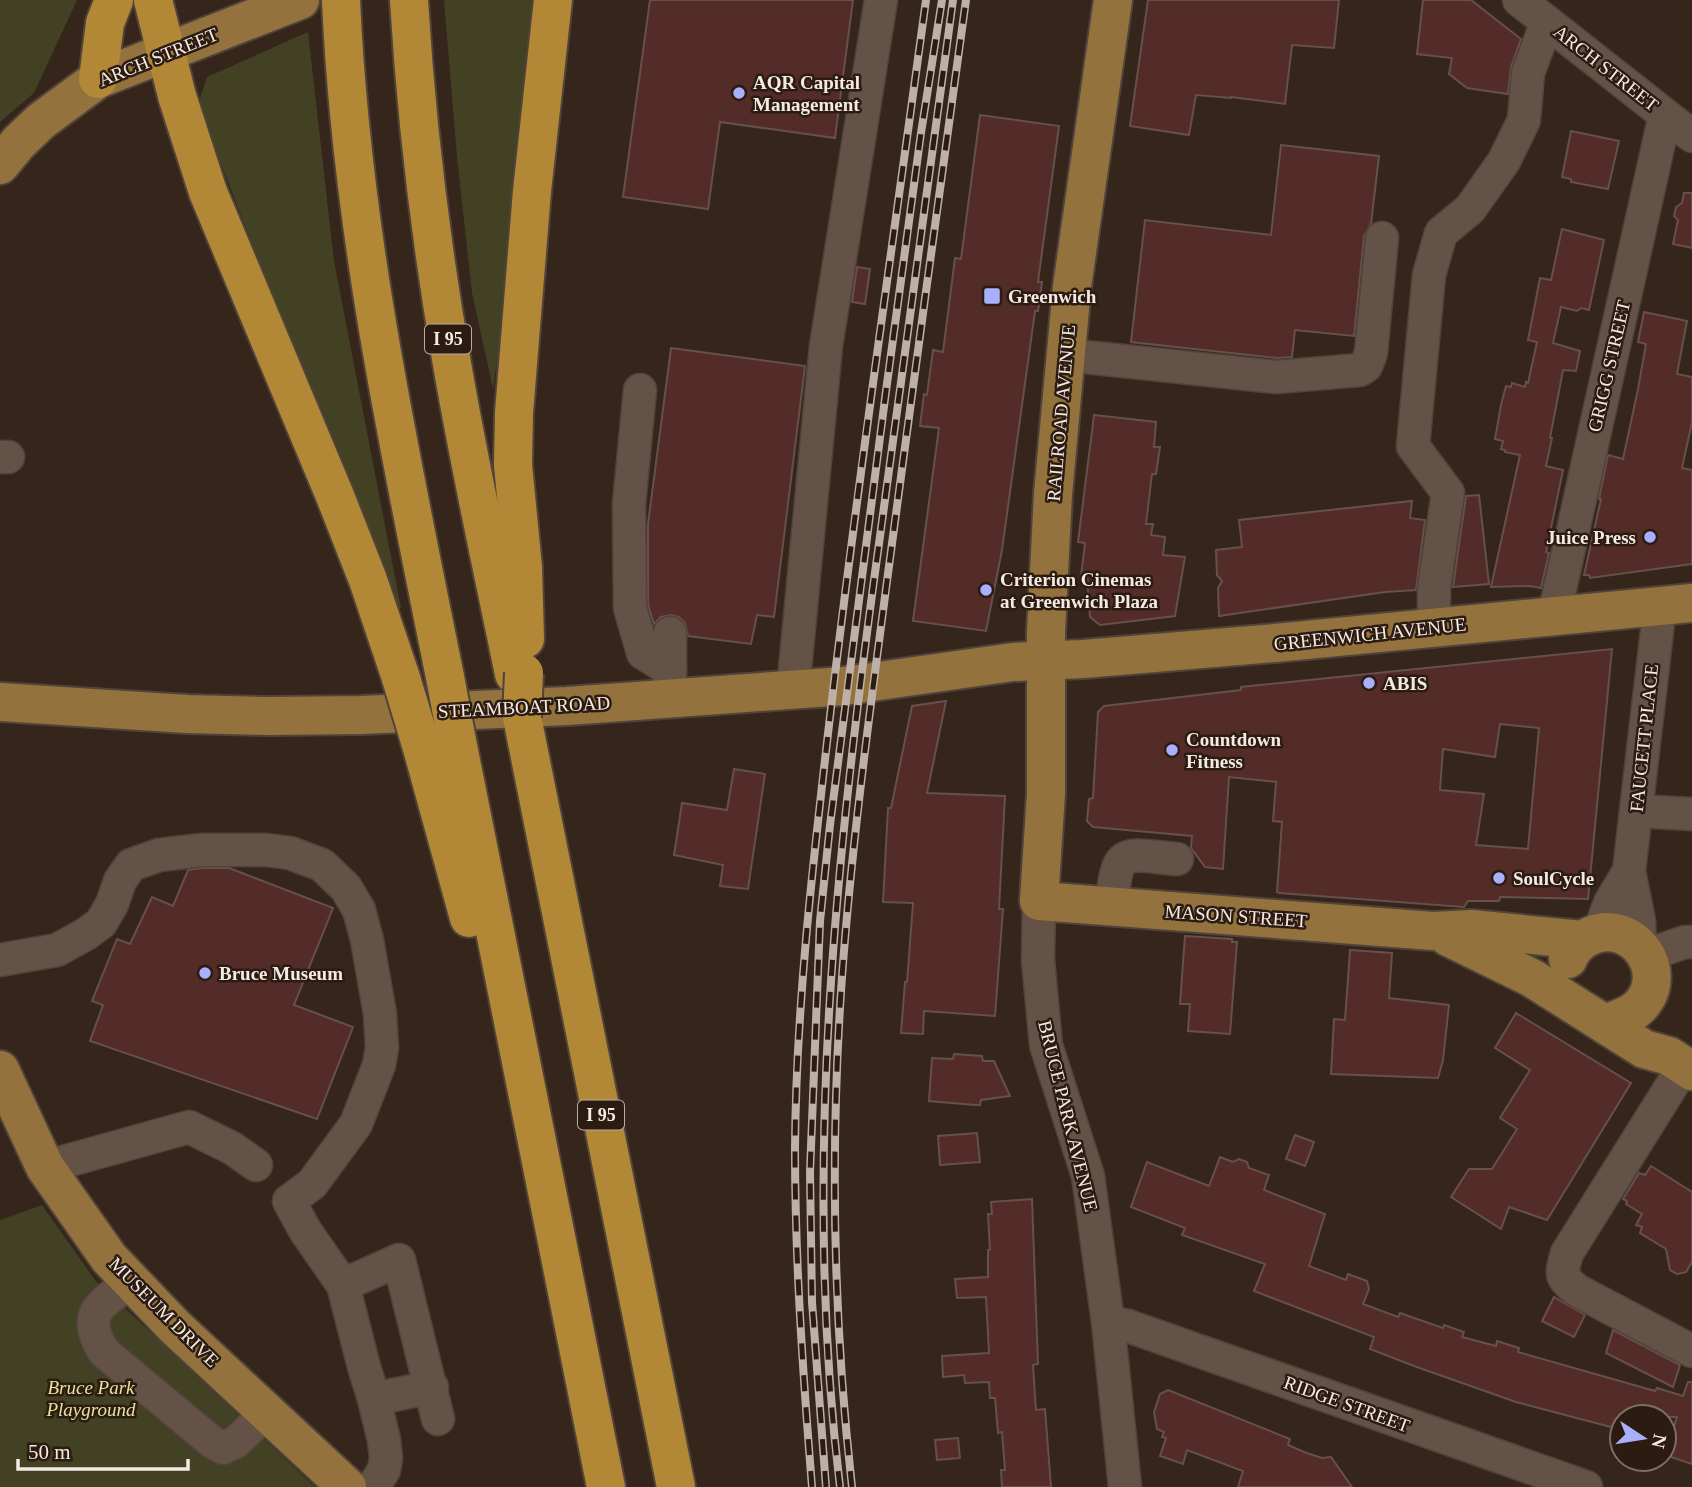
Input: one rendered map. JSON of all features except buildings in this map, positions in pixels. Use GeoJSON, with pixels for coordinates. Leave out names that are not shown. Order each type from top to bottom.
{"type":"FeatureCollection","features":[{"type":"Feature","properties":{"kind":"highway"},"geometry":{"type":"LineString","coordinates":[[98,79],[105,23],[114,0]]}},
{"type":"Feature","properties":{"kind":"highway"},"geometry":{"type":"LineString","coordinates":[[153,0],[177,96],[208,192],[340,507],[401,678],[440,747],[560,1257],[606,1487]]}},
{"type":"Feature","properties":{"kind":"highway","name":"I 95"},"geometry":{"type":"LineString","coordinates":[[409,0],[417,110],[438,274],[466,438],[519,673],[525,730],[676,1487]]}},
{"type":"Feature","properties":{"kind":"highway"},"geometry":{"type":"LineString","coordinates":[[519,673],[525,620],[513,465],[514,414],[530,217],[553,0]]}},
{"type":"Feature","properties":{"kind":"highway"},"geometry":{"type":"LineString","coordinates":[[341,11],[352,144],[369,281],[445,677],[440,747]]}},
{"type":"Feature","properties":{"kind":"main road","name":"ARCH STREET"},"geometry":{"type":"LineString","coordinates":[[0,165],[41,121],[98,79],[300,0]]}},
{"type":"Feature","properties":{"kind":"main road","name":"RAILROAD AVENUE"},"geometry":{"type":"LineString","coordinates":[[1047,660],[1048,562],[1072,287],[1113,0]]}},
{"type":"Feature","properties":{"kind":"main road","name":"GREENWICH AVENUE"},"geometry":{"type":"LineString","coordinates":[[1047,660],[1275,643],[1676,604]]}},
{"type":"Feature","properties":{"kind":"main road","name":"STEAMBOAT ROAD"},"geometry":{"type":"LineString","coordinates":[[0,702],[187,714],[374,714],[670,685],[793,690],[844,686],[984,665],[1047,660]]}},
{"type":"Feature","properties":{"kind":"main road","name":"BRUCE PARK AVENUE"},"geometry":{"type":"LineString","coordinates":[[1039,901],[1046,793],[1047,660]]}},
{"type":"Feature","properties":{"kind":"main road","name":"MASON STREET"},"geometry":{"type":"LineString","coordinates":[[1039,901],[1433,930],[1471,929],[1590,936],[1618,933],[1628,936],[1645,963]]}},
{"type":"Feature","properties":{"kind":"main road","name":"MASON STREET"},"geometry":{"type":"LineString","coordinates":[[1433,930],[1506,964],[1644,1049],[1682,1064]]}},
{"type":"Feature","properties":{"kind":"main road"},"geometry":{"type":"LineString","coordinates":[[1563,998],[1563,972],[1571,951],[1590,936]]}},
{"type":"Feature","properties":{"kind":"main road"},"geometry":{"type":"LineString","coordinates":[[1605,1024],[1624,1017],[1640,1006],[1645,963]]}},
{"type":"Feature","properties":{"kind":"main road"},"geometry":{"type":"LineString","coordinates":[[1645,963],[1682,1064]]}},
{"type":"Feature","properties":{"kind":"main road","name":"MUSEUM DRIVE"},"geometry":{"type":"LineString","coordinates":[[0,1070],[26,1130],[46,1167],[109,1258],[131,1283],[266,1413],[347,1487]]}},
{"type":"Feature","properties":{"kind":"street","name":"ARCH STREET"},"geometry":{"type":"LineString","coordinates":[[1519,0],[1692,136]]}},
{"type":"Feature","properties":{"kind":"street"},"geometry":{"type":"LineString","coordinates":[[845,63],[855,59],[862,13],[881,1]]}},
{"type":"Feature","properties":{"kind":"street"},"geometry":{"type":"LineString","coordinates":[[793,690],[826,346],[881,1]]}},
{"type":"Feature","properties":{"kind":"street"},"geometry":{"type":"LineString","coordinates":[[1434,628],[1434,588],[1448,493],[1413,446],[1429,275],[1441,233],[1470,209],[1504,161],[1524,120],[1528,73],[1547,22]]}},
{"type":"Feature","properties":{"kind":"street","name":"GRIGG STREET"},"geometry":{"type":"LineString","coordinates":[[1554,616],[1665,115]]}},
{"type":"Feature","properties":{"kind":"street"},"geometry":{"type":"LineString","coordinates":[[1066,355],[1276,377],[1360,370],[1366,366],[1371,352],[1382,238]]}},
{"type":"Feature","properties":{"kind":"street"},"geometry":{"type":"LineString","coordinates":[[640,390],[629,504],[631,608],[643,653],[670,685]]}},
{"type":"Feature","properties":{"kind":"street"},"geometry":{"type":"LineString","coordinates":[[793,459],[801,460],[792,515],[808,530]]}},
{"type":"Feature","properties":{"kind":"street"},"geometry":{"type":"LineString","coordinates":[[782,551],[786,553],[780,613],[799,621]]}},
{"type":"Feature","properties":{"kind":"street","name":"FAUCETT PLACE"},"geometry":{"type":"LineString","coordinates":[[1645,963],[1629,871],[1636,811],[1676,604]]}},
{"type":"Feature","properties":{"kind":"street"},"geometry":{"type":"LineString","coordinates":[[670,633],[670,685]]}},
{"type":"Feature","properties":{"kind":"street"},"geometry":{"type":"LineString","coordinates":[[1636,811],[1692,814]]}},
{"type":"Feature","properties":{"kind":"street"},"geometry":{"type":"LineString","coordinates":[[0,960],[57,950],[86,934],[101,923],[112,904],[120,881],[131,866],[159,855],[202,850],[266,850],[290,853],[322,865],[346,888],[359,910],[367,940],[380,1014],[382,1048],[379,1065],[356,1124],[312,1184],[289,1201],[306,1232],[342,1285],[374,1399],[386,1458],[384,1470],[373,1487]]}},
{"type":"Feature","properties":{"kind":"street"},"geometry":{"type":"LineString","coordinates":[[1111,906],[1116,866],[1121,859],[1131,856],[1177,859]]}},
{"type":"Feature","properties":{"kind":"street","name":"FAUCETT PLACE"},"geometry":{"type":"LineString","coordinates":[[1590,936],[1629,871]]}},
{"type":"Feature","properties":{"kind":"street","name":"BRUCE PARK AVENUE"},"geometry":{"type":"LineString","coordinates":[[1039,901],[1038,960],[1046,1045],[1088,1176],[1108,1322],[1125,1487]]}},
{"type":"Feature","properties":{"kind":"street"},"geometry":{"type":"LineString","coordinates":[[1645,963],[1685,942],[1692,942]]}},
{"type":"Feature","properties":{"kind":"street"},"geometry":{"type":"LineString","coordinates":[[1682,1064],[1567,1252],[1562,1272],[1564,1280],[1578,1291],[1692,1351]]}},
{"type":"Feature","properties":{"kind":"street"},"geometry":{"type":"LineString","coordinates":[[46,1167],[189,1127],[232,1148],[256,1165]]}},
{"type":"Feature","properties":{"kind":"street"},"geometry":{"type":"LineString","coordinates":[[342,1285],[399,1260],[438,1419]]}},
{"type":"Feature","properties":{"kind":"street"},"geometry":{"type":"LineString","coordinates":[[131,1283],[104,1301],[93,1317],[94,1336],[104,1352],[212,1442],[223,1448],[236,1442],[266,1413]]}},
{"type":"Feature","properties":{"kind":"street","name":"RIDGE STREET"},"geometry":{"type":"LineString","coordinates":[[1108,1322],[1128,1326],[1586,1487]]}},
{"type":"Feature","properties":{"kind":"street"},"geometry":{"type":"LineString","coordinates":[[374,1399],[432,1387]]}},
{"type":"Feature","properties":{"kind":"green space"},"geometry":{"type":"Polygon","coordinates":[[[0,0],[77,0],[34,93],[0,122],[0,0]]]}},
{"type":"Feature","properties":{"kind":"green space"},"geometry":{"type":"Polygon","coordinates":[[[444,0],[539,0],[504,314],[493,389],[472,293],[444,0]]]}},
{"type":"Feature","properties":{"kind":"green space"},"geometry":{"type":"Polygon","coordinates":[[[308,32],[334,261],[401,608],[393,608],[198,104],[207,77],[308,32]]]}},
{"type":"Feature","properties":{"kind":"green space","name":"Bruce Park Playground"},"geometry":{"type":"Polygon","coordinates":[[[42,1205],[95,1280],[315,1487],[0,1487],[0,1220],[42,1205]]]}},
{"type":"Feature","properties":{"kind":"railway"},"geometry":{"type":"LineString","coordinates":[[812,1487],[800,1318],[795,1191],[796,1094],[802,983],[818,818],[842,619],[926,0]]}},
{"type":"Feature","properties":{"kind":"railway"},"geometry":{"type":"LineString","coordinates":[[826,1487],[812,1302],[810,1172],[820,921],[886,391],[942,0]]}},
{"type":"Feature","properties":{"kind":"railway"},"geometry":{"type":"LineString","coordinates":[[840,1487],[829,1367],[824,1247],[824,1127],[838,887],[865,648],[953,0]]}},
{"type":"Feature","properties":{"kind":"railway"},"geometry":{"type":"LineString","coordinates":[[852,1487],[841,1360],[835,1232],[836,1104],[842,977],[869,720],[966,0]]}},
{"type":"Feature","properties":{"kind":"place","name":"AQR Capital Management"},"geometry":{"type":"Point","coordinates":[739,93]}},
{"type":"Feature","properties":{"kind":"place","name":"Greenwich"},"geometry":{"type":"Point","coordinates":[992,296]}},
{"type":"Feature","properties":{"kind":"place","name":"Juice Press"},"geometry":{"type":"Point","coordinates":[1650,537]}},
{"type":"Feature","properties":{"kind":"place","name":"Criterion Cinemas at Greenwich Plaza"},"geometry":{"type":"Point","coordinates":[986,590]}},
{"type":"Feature","properties":{"kind":"place","name":"ABIS"},"geometry":{"type":"Point","coordinates":[1369,683]}},
{"type":"Feature","properties":{"kind":"place","name":"Countdown Fitness"},"geometry":{"type":"Point","coordinates":[1172,750]}},
{"type":"Feature","properties":{"kind":"place","name":"SoulCycle"},"geometry":{"type":"Point","coordinates":[1499,878]}},
{"type":"Feature","properties":{"kind":"place","name":"Bruce Museum"},"geometry":{"type":"Point","coordinates":[205,973]}}]}
